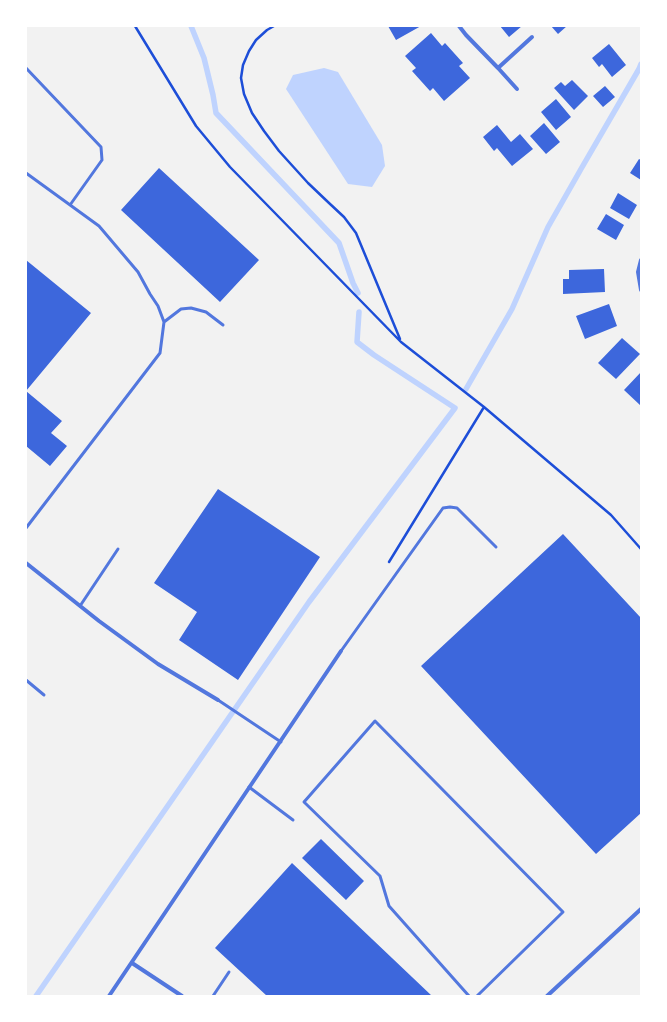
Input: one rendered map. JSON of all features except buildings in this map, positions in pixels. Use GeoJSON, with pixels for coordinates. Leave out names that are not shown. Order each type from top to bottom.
{"type":"FeatureCollection","features":[{"type":"Feature","properties":{"kind":"street"},"geometry":{"type":"LineString","coordinates":[[459,26],[517,89]]}},
{"type":"Feature","properties":{"kind":"street"},"geometry":{"type":"LineString","coordinates":[[498,68],[532,37]]}},
{"type":"Feature","properties":{"kind":"street"},"geometry":{"type":"LineString","coordinates":[[641,260],[638,272],[641,290]]}},
{"type":"Feature","properties":{"kind":"street"},"geometry":{"type":"LineString","coordinates":[[26,563],[99,621],[158,664],[218,700]]}},
{"type":"Feature","properties":{"kind":"street"},"geometry":{"type":"LineString","coordinates":[[109,996],[341,651]]}},
{"type":"Feature","properties":{"kind":"street"},"geometry":{"type":"LineString","coordinates":[[547,996],[641,909]]}},
{"type":"Feature","properties":{"kind":"street"},"geometry":{"type":"LineString","coordinates":[[132,963],[182,996]]}},
{"type":"Feature","properties":{"kind":"lane"},"geometry":{"type":"LineString","coordinates":[[26,68],[101,146],[102,160],[70,205]]}},
{"type":"Feature","properties":{"kind":"lane"},"geometry":{"type":"LineString","coordinates":[[26,173],[99,226],[138,272],[158,306],[164,322],[160,353],[26,528]]}},
{"type":"Feature","properties":{"kind":"lane"},"geometry":{"type":"LineString","coordinates":[[164,322],[181,309],[191,308],[206,312],[223,325]]}},
{"type":"Feature","properties":{"kind":"lane"},"geometry":{"type":"LineString","coordinates":[[341,651],[443,508],[457,508],[496,548]]}},
{"type":"Feature","properties":{"kind":"lane"},"geometry":{"type":"LineString","coordinates":[[80,606],[118,549]]}},
{"type":"Feature","properties":{"kind":"lane"},"geometry":{"type":"LineString","coordinates":[[26,680],[44,695]]}},
{"type":"Feature","properties":{"kind":"lane"},"geometry":{"type":"LineString","coordinates":[[218,700],[281,742]]}},
{"type":"Feature","properties":{"kind":"lane"},"geometry":{"type":"LineString","coordinates":[[469,996],[389,906],[380,876],[304,802],[375,721],[563,912],[477,996]]}},
{"type":"Feature","properties":{"kind":"lane"},"geometry":{"type":"LineString","coordinates":[[249,787],[293,820]]}},
{"type":"Feature","properties":{"kind":"lane"},"geometry":{"type":"LineString","coordinates":[[213,996],[229,972]]}},
{"type":"Feature","properties":{"kind":"path"},"geometry":{"type":"LineString","coordinates":[[135,26],[196,126],[230,167],[401,342],[484,407],[611,515],[641,549]]}},
{"type":"Feature","properties":{"kind":"path"},"geometry":{"type":"LineString","coordinates":[[274,26],[256,40],[249,51],[243,65],[241,78],[244,94],[252,113],[279,151],[308,183],[344,218],[356,233],[401,342]]}},
{"type":"Feature","properties":{"kind":"path"},"geometry":{"type":"LineString","coordinates":[[386,568],[484,407]]}},
{"type":"Feature","properties":{"kind":"water"},"geometry":{"type":"Polygon","coordinates":[[[324,68],[338,72],[382,145],[385,166],[372,187],[348,184],[286,89],[293,75],[324,68]]]}},
{"type":"Feature","properties":{"kind":"waterway"},"geometry":{"type":"LineString","coordinates":[[191,26],[204,58],[216,113],[339,243],[358,293]]}},
{"type":"Feature","properties":{"kind":"waterway"},"geometry":{"type":"LineString","coordinates":[[466,389],[512,309],[548,227],[641,64]]}},
{"type":"Feature","properties":{"kind":"waterway"},"geometry":{"type":"LineString","coordinates":[[36,996],[309,602],[455,408],[374,355],[357,342],[359,312]]}}]}
